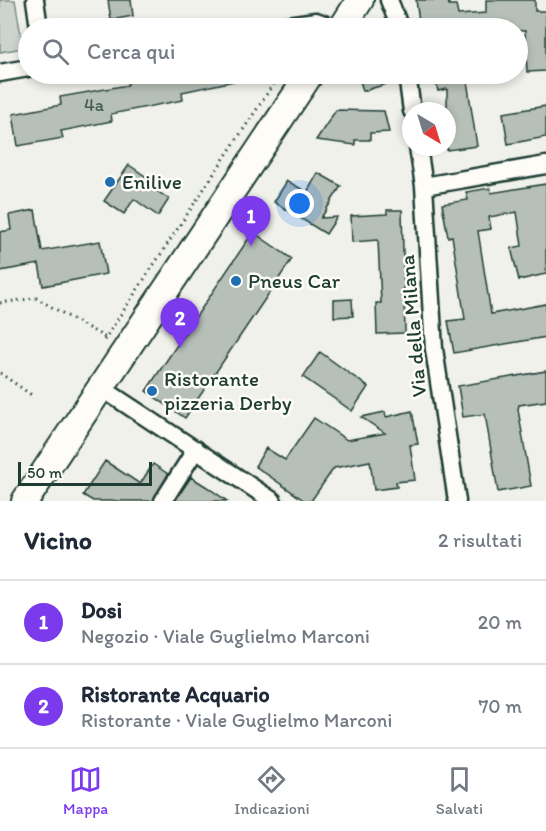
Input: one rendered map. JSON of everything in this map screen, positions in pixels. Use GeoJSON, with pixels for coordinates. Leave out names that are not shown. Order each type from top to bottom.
{"type":"FeatureCollection","features":[{"type":"Feature","properties":{"kind":"main road"},"geometry":{"type":"LineString","coordinates":[[348,18],[360,0]]}},
{"type":"Feature","properties":{"kind":"main road"},"geometry":{"type":"LineString","coordinates":[[25,501],[303,84]]}},
{"type":"Feature","properties":{"kind":"street"},"geometry":{"type":"LineString","coordinates":[[35,0],[38,18]]}},
{"type":"Feature","properties":{"kind":"street"},"geometry":{"type":"LineString","coordinates":[[389,0],[396,18]]}},
{"type":"Feature","properties":{"kind":"street"},"geometry":{"type":"LineString","coordinates":[[0,73],[18,70]]}},
{"type":"Feature","properties":{"kind":"street"},"geometry":{"type":"LineString","coordinates":[[408,84],[411,102]]}},
{"type":"Feature","properties":{"kind":"street","name":"Via della Milana"},"geometry":{"type":"LineString","coordinates":[[419,156],[424,186],[434,349],[457,501]]}},
{"type":"Feature","properties":{"kind":"street"},"geometry":{"type":"LineString","coordinates":[[424,186],[546,165]]}},
{"type":"Feature","properties":{"kind":"street"},"geometry":{"type":"LineString","coordinates":[[100,387],[273,501]]}},
{"type":"Feature","properties":{"kind":"street"},"geometry":{"type":"LineString","coordinates":[[164,501],[196,449]]}},
{"type":"Feature","properties":{"kind":"path"},"geometry":{"type":"LineString","coordinates":[[100,347],[273,84]]}},
{"type":"Feature","properties":{"kind":"path"},"geometry":{"type":"LineString","coordinates":[[0,303],[36,298],[106,338]]}},
{"type":"Feature","properties":{"kind":"path"},"geometry":{"type":"LineString","coordinates":[[0,373],[33,396]]}},
{"type":"Feature","properties":{"kind":"shaded area"},"geometry":{"type":"Polygon","coordinates":[[[0,0],[15,0],[18,18],[18,49],[0,52],[0,0]]]}},
{"type":"Feature","properties":{"kind":"building"},"geometry":{"type":"Polygon","coordinates":[[[108,0],[131,0],[133,16],[111,18],[108,0]]]}},
{"type":"Feature","properties":{"kind":"building"},"geometry":{"type":"Polygon","coordinates":[[[416,0],[448,0],[449,5],[456,5],[458,15],[486,13],[486,0],[535,0],[535,11],[546,11],[546,71],[528,72],[528,18],[419,18],[416,0]]]}},
{"type":"Feature","properties":{"kind":"building"},"geometry":{"type":"Polygon","coordinates":[[[220,84],[182,92],[183,100],[111,114],[112,121],[61,131],[63,138],[18,146],[13,114],[61,105],[60,97],[128,85],[220,84]]]}},
{"type":"Feature","properties":{"kind":"building"},"geometry":{"type":"Polygon","coordinates":[[[361,84],[387,84],[363,91],[361,84]]]}},
{"type":"Feature","properties":{"kind":"building"},"geometry":{"type":"Polygon","coordinates":[[[436,84],[468,84],[477,146],[456,149],[456,102],[447,102],[447,89],[438,91],[436,84]]]}},
{"type":"Feature","properties":{"kind":"building"},"geometry":{"type":"Polygon","coordinates":[[[546,106],[546,137],[508,144],[503,113],[546,106]]]}},
{"type":"Feature","properties":{"kind":"building"},"geometry":{"type":"Polygon","coordinates":[[[336,110],[384,111],[389,132],[370,133],[370,140],[355,140],[355,145],[316,140],[336,110]]]}},
{"type":"Feature","properties":{"kind":"building"},"geometry":{"type":"Polygon","coordinates":[[[129,165],[148,178],[145,183],[169,199],[158,216],[134,199],[124,214],[104,201],[129,165]]]}},
{"type":"Feature","properties":{"kind":"building"},"geometry":{"type":"Polygon","coordinates":[[[318,173],[341,186],[321,218],[337,217],[326,234],[274,202],[287,181],[307,192],[318,173]]]}},
{"type":"Feature","properties":{"kind":"building"},"geometry":{"type":"Polygon","coordinates":[[[546,184],[546,274],[519,280],[511,248],[522,246],[517,212],[489,217],[491,229],[478,231],[491,314],[546,304],[546,337],[454,353],[448,321],[465,319],[452,236],[448,237],[442,204],[468,200],[466,192],[490,188],[491,193],[546,184]]]}},
{"type":"Feature","properties":{"kind":"building"},"geometry":{"type":"Polygon","coordinates":[[[35,210],[42,251],[100,241],[106,274],[43,286],[39,264],[0,271],[0,232],[11,230],[9,215],[35,210]]]}},
{"type":"Feature","properties":{"kind":"building"},"geometry":{"type":"Polygon","coordinates":[[[387,210],[402,210],[405,333],[377,334],[376,303],[381,303],[378,240],[352,242],[351,216],[387,214],[387,210]]]}},
{"type":"Feature","properties":{"kind":"building"},"geometry":{"type":"Polygon","coordinates":[[[253,232],[292,259],[185,418],[146,391],[253,232]]]}},
{"type":"Feature","properties":{"kind":"building"},"geometry":{"type":"Polygon","coordinates":[[[352,299],[353,316],[334,317],[334,300],[352,299]]]}},
{"type":"Feature","properties":{"kind":"building"},"geometry":{"type":"Polygon","coordinates":[[[320,352],[368,387],[352,411],[303,377],[320,352]]]}},
{"type":"Feature","properties":{"kind":"building"},"geometry":{"type":"Polygon","coordinates":[[[546,371],[546,401],[519,405],[518,409],[531,486],[498,492],[485,414],[463,417],[458,386],[546,371]]]}},
{"type":"Feature","properties":{"kind":"building"},"geometry":{"type":"Polygon","coordinates":[[[412,411],[418,444],[410,445],[415,480],[396,482],[397,487],[374,490],[370,461],[334,468],[311,501],[305,501],[255,466],[266,448],[285,460],[314,418],[347,440],[385,433],[361,417],[385,412],[386,417],[412,411]]]}},
{"type":"Feature","properties":{"kind":"building"},"geometry":{"type":"Polygon","coordinates":[[[105,461],[140,484],[153,464],[168,474],[153,501],[93,501],[83,495],[105,461]]]}},
{"type":"Feature","properties":{"kind":"building"},"geometry":{"type":"Polygon","coordinates":[[[191,477],[207,487],[227,501],[175,501],[191,477]]]}},
{"type":"Feature","properties":{"kind":"place","name":"Enilive"},"geometry":{"type":"Point","coordinates":[110,182]}},
{"type":"Feature","properties":{"kind":"place","name":"Dosi"},"geometry":{"type":"Point","coordinates":[251,246]}},
{"type":"Feature","properties":{"kind":"place","name":"Pneus Car"},"geometry":{"type":"Point","coordinates":[236,281]}},
{"type":"Feature","properties":{"kind":"place","name":"Ristorante Acquario"},"geometry":{"type":"Point","coordinates":[180,348]}},
{"type":"Feature","properties":{"kind":"place","name":"Ristorante pizzeria Derby"},"geometry":{"type":"Point","coordinates":[152,391]}}]}
